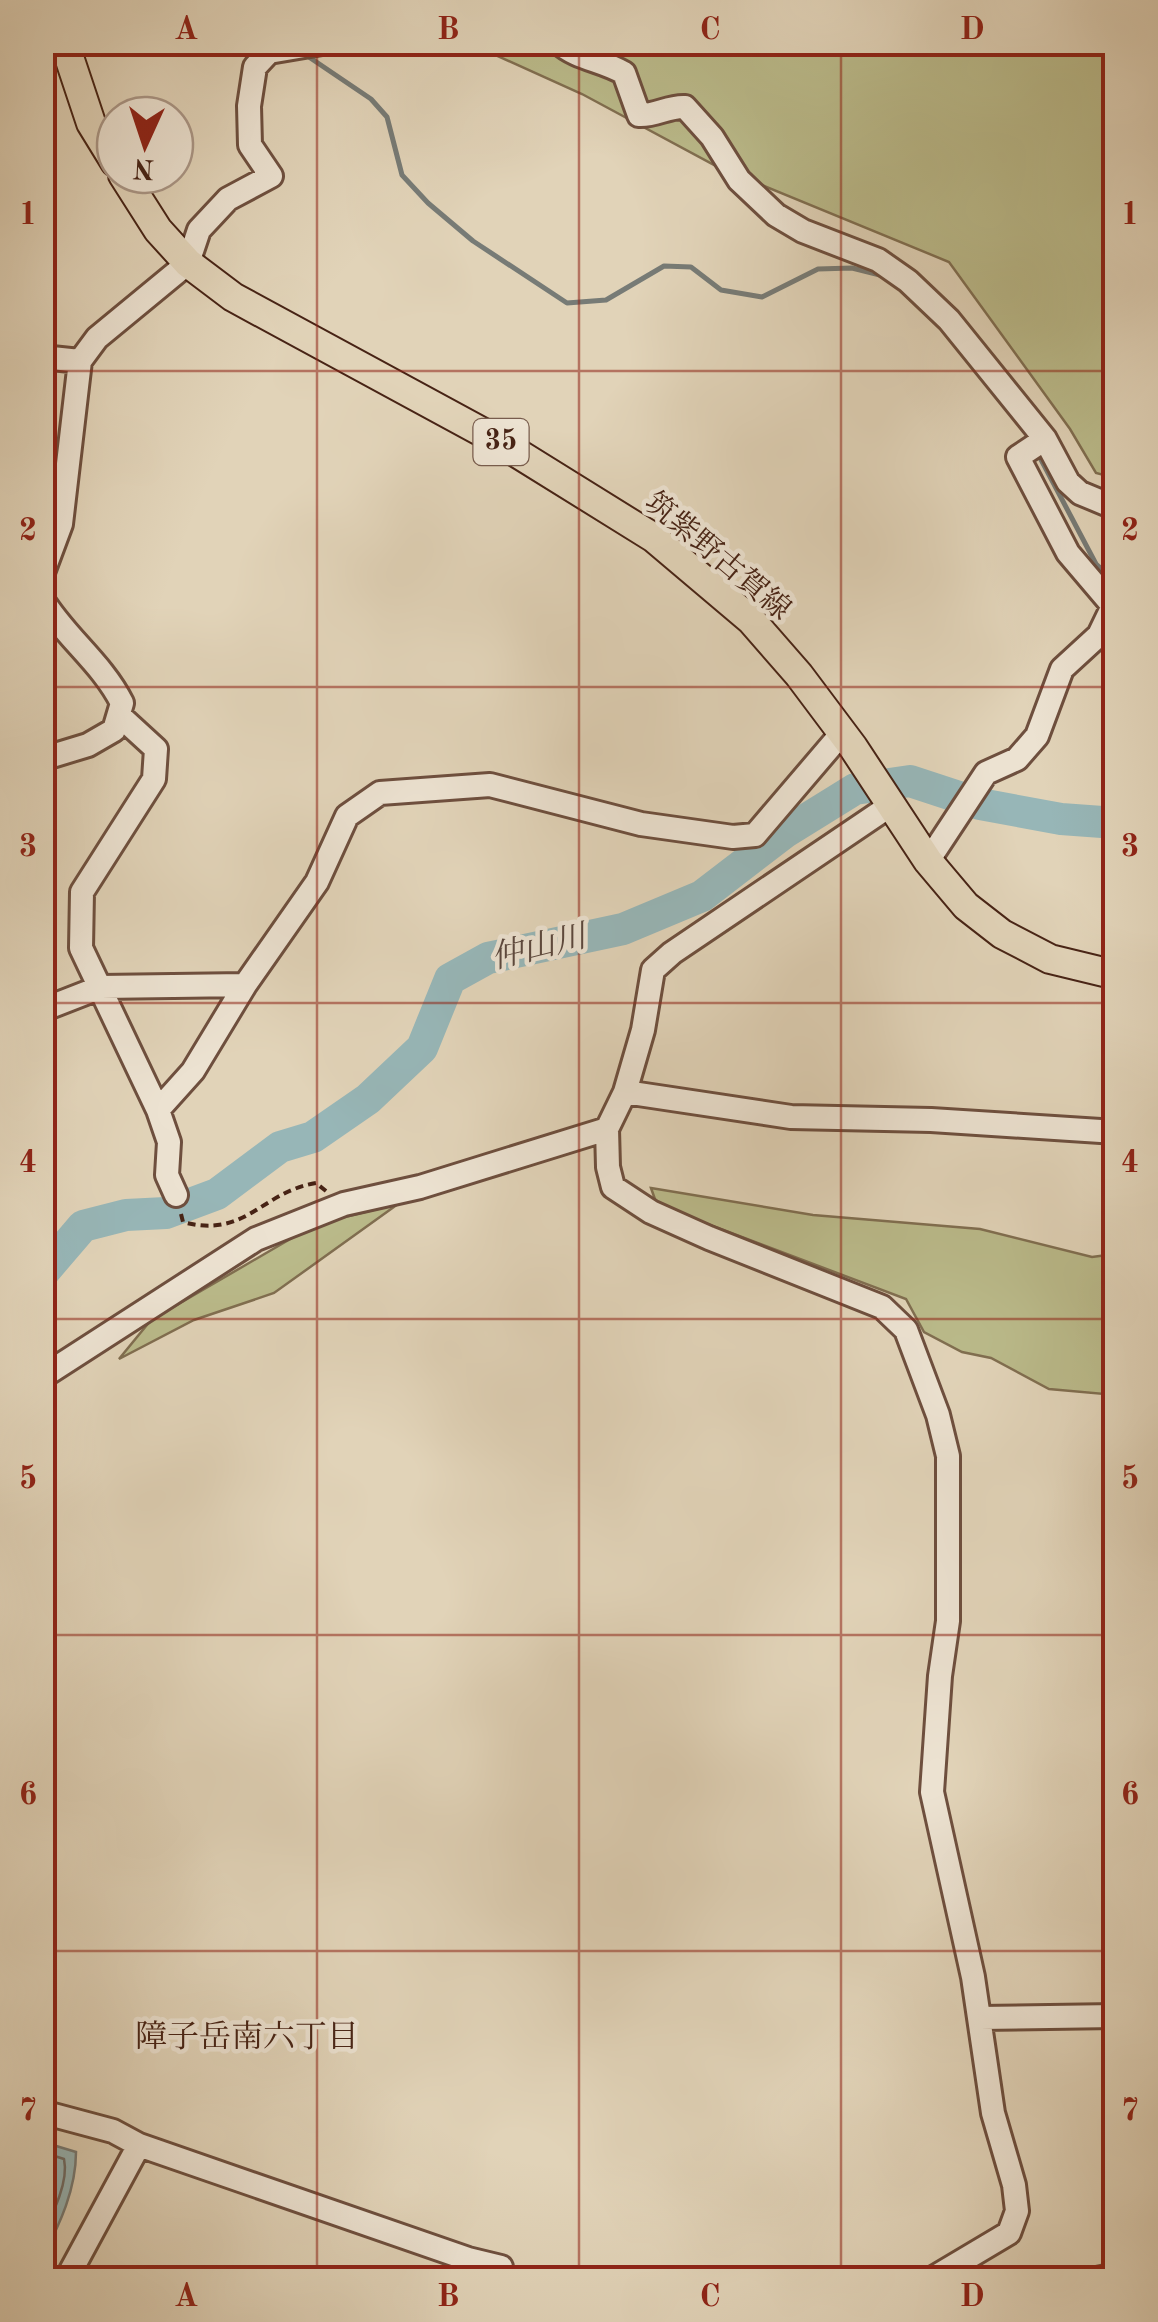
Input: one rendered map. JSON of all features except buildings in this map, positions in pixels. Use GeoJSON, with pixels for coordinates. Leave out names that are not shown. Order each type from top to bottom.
{"type":"FeatureCollection","features":[{"type":"Feature","properties":{"kind":"main road"},"geometry":{"type":"LineString","coordinates":[[64,42],[95,130]]}},
{"type":"Feature","properties":{"kind":"main road","name":"筑紫野古賀線"},"geometry":{"type":"LineString","coordinates":[[136,195],[158,230],[188,263],[233,297],[493,438],[654,538],[751,620],[799,675],[928,861],[966,906],[1002,934],[1050,959],[1116,975]]}},
{"type":"Feature","properties":{"kind":"street"},"geometry":{"type":"LineString","coordinates":[[42,575],[61,524],[80,362],[97,338],[188,263],[199,230],[228,199],[271,176],[250,146],[249,106],[256,66],[269,52],[328,42]]}},
{"type":"Feature","properties":{"kind":"street"},"geometry":{"type":"LineString","coordinates":[[558,42],[572,55],[608,64],[624,73],[639,115],[650,116],[669,106],[685,107],[712,137],[740,180],[776,215],[803,231],[878,260],[908,281],[949,320],[1045,439],[1068,482],[1080,493],[1116,508]]}},
{"type":"Feature","properties":{"kind":"street"},"geometry":{"type":"LineString","coordinates":[[42,357],[80,362]]}},
{"type":"Feature","properties":{"kind":"street"},"geometry":{"type":"LineString","coordinates":[[928,861],[986,773],[1017,759],[1037,736],[1062,669],[1100,635],[1114,606],[1068,553],[1018,458],[1045,439]]}},
{"type":"Feature","properties":{"kind":"street"},"geometry":{"type":"LineString","coordinates":[[42,599],[55,620],[112,684],[122,703],[114,730],[88,745],[42,759]]}},
{"type":"Feature","properties":{"kind":"street"},"geometry":{"type":"LineString","coordinates":[[120,716],[156,749],[154,780],[82,892],[82,948],[158,1110],[169,1142],[167,1175],[176,1195]]}},
{"type":"Feature","properties":{"kind":"street"},"geometry":{"type":"LineString","coordinates":[[158,1110],[193,1071],[245,985],[317,882],[347,816],[380,793],[490,785],[641,824],[733,837],[755,835],[847,740]]}},
{"type":"Feature","properties":{"kind":"street"},"geometry":{"type":"LineString","coordinates":[[885,797],[653,970],[643,1030],[625,1092],[607,1129],[608,1167],[613,1187],[625,1198],[708,1238],[882,1306],[906,1330],[938,1415],[948,1456],[948,1620],[932,1792],[980,2018],[993,2112],[1014,2186],[1017,2212],[1010,2233],[930,2280]]}},
{"type":"Feature","properties":{"kind":"street"},"geometry":{"type":"LineString","coordinates":[[42,1010],[101,987],[245,985]]}},
{"type":"Feature","properties":{"kind":"street"},"geometry":{"type":"LineString","coordinates":[[625,1092],[791,1117],[931,1120],[1116,1132]]}},
{"type":"Feature","properties":{"kind":"street"},"geometry":{"type":"LineString","coordinates":[[42,1377],[256,1239],[336,1208],[607,1129]]}},
{"type":"Feature","properties":{"kind":"street"},"geometry":{"type":"LineString","coordinates":[[980,2018],[1116,2016]]}},
{"type":"Feature","properties":{"kind":"street"},"geometry":{"type":"LineString","coordinates":[[42,2112],[113,2130],[139,2146],[501,2267]]}},
{"type":"Feature","properties":{"kind":"street"},"geometry":{"type":"LineString","coordinates":[[66,2280],[139,2146]]}},
{"type":"Feature","properties":{"kind":"street"},"geometry":{"type":"LineString","coordinates":[[1092,2280],[1116,2275]]}},
{"type":"Feature","properties":{"kind":"path"},"geometry":{"type":"LineString","coordinates":[[176,1195],[183,1222],[216,1227],[229,1226],[299,1186],[316,1183],[326,1190],[336,1208]]}},
{"type":"Feature","properties":{"kind":"green space"},"geometry":{"type":"Polygon","coordinates":[[[469,43],[1115,43],[1115,478],[1096,473],[1070,429],[949,262],[718,167],[582,94],[469,43]]]}},
{"type":"Feature","properties":{"kind":"green space"},"geometry":{"type":"Polygon","coordinates":[[[651,1188],[813,1215],[980,1229],[1092,1257],[1115,1254],[1115,1395],[1049,1389],[991,1358],[962,1352],[924,1332],[906,1299],[657,1205],[651,1188]]]}},
{"type":"Feature","properties":{"kind":"green space"},"geometry":{"type":"Polygon","coordinates":[[[398,1204],[274,1293],[194,1320],[119,1359],[151,1320],[316,1224],[398,1204]]]}},
{"type":"Feature","properties":{"kind":"water"},"geometry":{"type":"Polygon","coordinates":[[[43,2142],[76,2152],[66,2206],[43,2256],[43,2142]]]}},
{"type":"Feature","properties":{"kind":"waterway"},"geometry":{"type":"LineString","coordinates":[[303,53],[371,99],[387,117],[402,175],[428,203],[473,241],[567,303],[606,300],[664,266],[691,267],[721,290],[762,297],[818,269],[852,268],[884,276]]}},
{"type":"Feature","properties":{"kind":"waterway"},"geometry":{"type":"LineString","coordinates":[[1037,452],[1096,564],[1116,582]]}},
{"type":"Feature","properties":{"kind":"waterway","name":"仲山川"},"geometry":{"type":"LineString","coordinates":[[42,1274],[83,1226],[126,1215],[166,1213],[217,1194],[280,1147],[313,1137],[368,1099],[422,1048],[450,979],[488,958],[623,929],[702,896],[784,833],[855,789],[910,781],[980,804],[1061,819],[1116,823]]}},
{"type":"Feature","properties":{"kind":"district","name":"障子岳南六丁目"},"geometry":{"type":"Point","coordinates":[247,2039]}}]}
